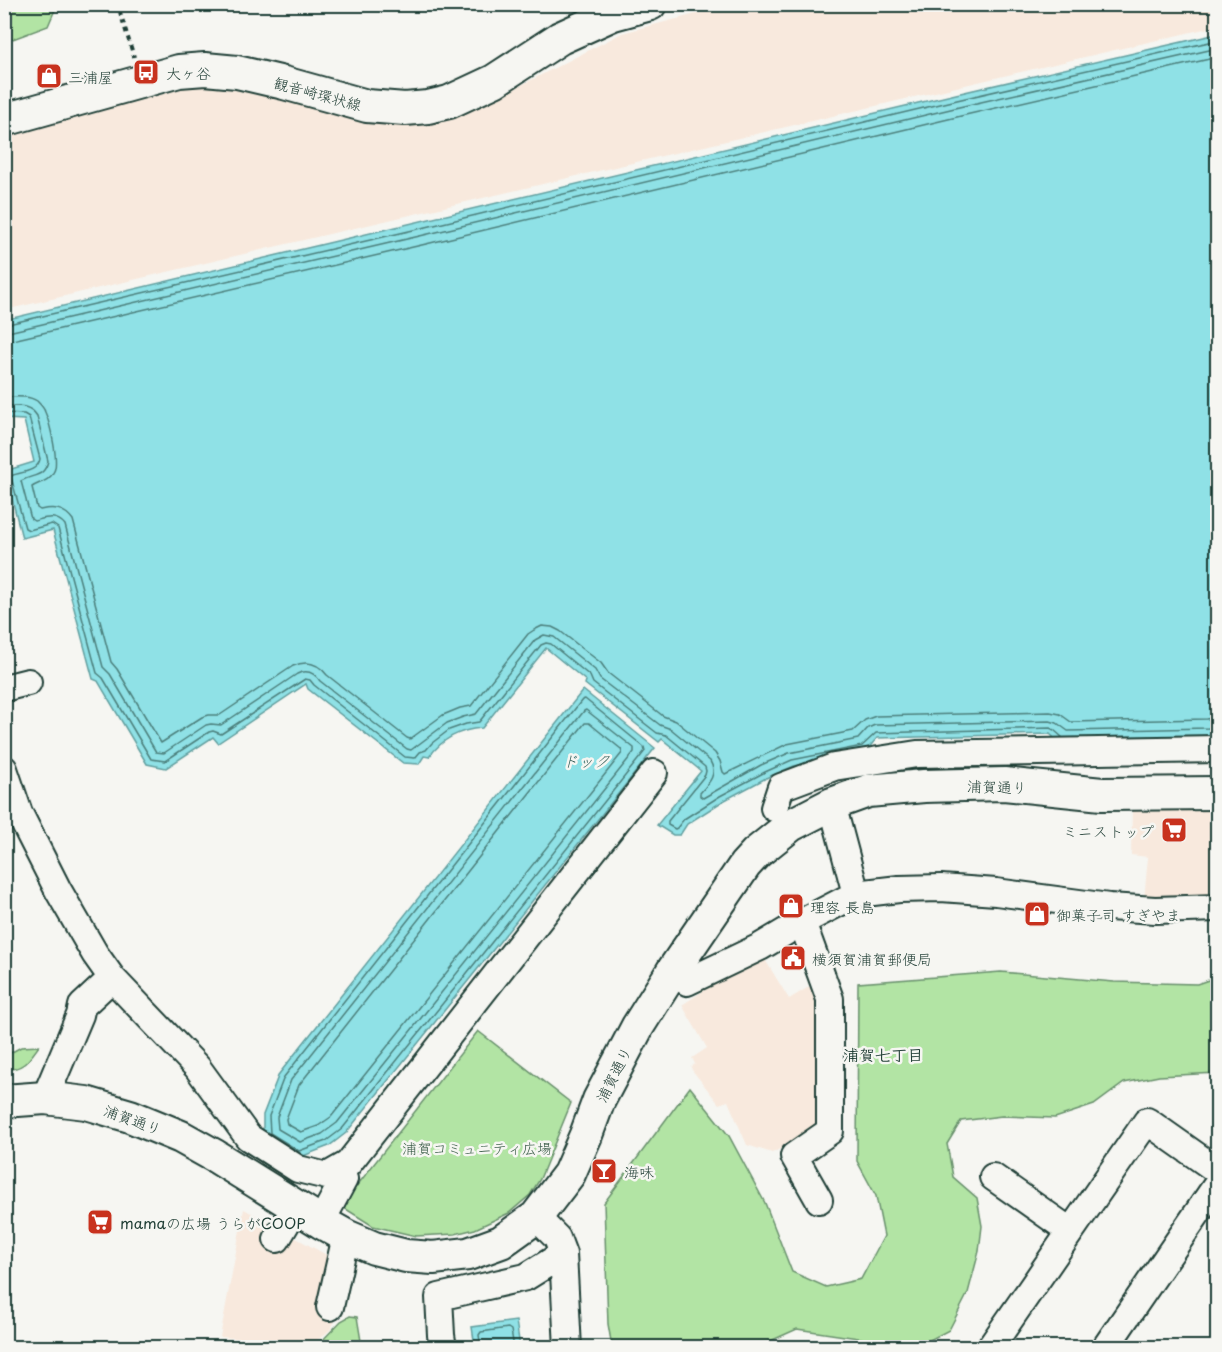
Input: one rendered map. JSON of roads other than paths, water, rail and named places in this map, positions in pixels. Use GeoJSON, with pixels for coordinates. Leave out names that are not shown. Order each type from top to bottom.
{"type":"FeatureCollection","features":[{"type":"Feature","properties":{"kind":"main road","name":"観音崎環状線"},"geometry":{"type":"LineString","coordinates":[[4,120],[179,71],[205,69],[237,72],[367,106],[405,109],[428,106],[448,102],[494,81],[560,38],[613,14],[650,4]]}},
{"type":"Feature","properties":{"kind":"main road","name":"浦賀通り"},"geometry":{"type":"LineString","coordinates":[[4,1101],[45,1098],[86,1103],[119,1113],[181,1137],[321,1222],[374,1248],[406,1256],[433,1258],[468,1254],[501,1242],[536,1217],[569,1174],[599,1100],[638,1026],[672,972],[734,879],[756,853],[791,825],[832,804],[868,791],[924,786],[1004,784],[1102,794],[1218,793]]}},
{"type":"Feature","properties":{"kind":"street"},"geometry":{"type":"LineString","coordinates":[[774,808],[781,787],[834,767],[917,754],[1218,748]]}},
{"type":"Feature","properties":{"kind":"street"},"geometry":{"type":"LineString","coordinates":[[4,769],[19,813],[58,890],[95,954],[112,978],[197,1067],[248,1137],[298,1169],[327,1176],[348,1164],[654,773]]}},
{"type":"Feature","properties":{"kind":"street"},"geometry":{"type":"LineString","coordinates":[[832,804],[856,894]]}},
{"type":"Feature","properties":{"kind":"street"},"geometry":{"type":"LineString","coordinates":[[672,972],[687,982],[760,947],[856,894],[899,889],[941,888],[996,892],[1109,907],[1155,910],[1218,908]]}},
{"type":"Feature","properties":{"kind":"street"},"geometry":{"type":"LineString","coordinates":[[802,922],[830,999],[830,1131],[794,1156],[819,1200]]}},
{"type":"Feature","properties":{"kind":"street"},"geometry":{"type":"LineString","coordinates":[[45,1098],[82,1006],[112,978]]}},
{"type":"Feature","properties":{"kind":"street"},"geometry":{"type":"LineString","coordinates":[[990,1347],[1147,1121],[1216,1169],[1105,1347]]}},
{"type":"Feature","properties":{"kind":"street"},"geometry":{"type":"LineString","coordinates":[[330,1307],[321,1222],[344,1179],[340,1169]]}},
{"type":"Feature","properties":{"kind":"street"},"geometry":{"type":"LineString","coordinates":[[993,1177],[1071,1231]]}},
{"type":"Feature","properties":{"kind":"street"},"geometry":{"type":"LineString","coordinates":[[536,1217],[557,1238],[563,1254],[568,1347]]}},
{"type":"Feature","properties":{"kind":"street"},"geometry":{"type":"LineString","coordinates":[[277,1239],[321,1222]]}},
{"type":"Feature","properties":{"kind":"street"},"geometry":{"type":"LineString","coordinates":[[444,1347],[439,1297],[526,1277],[563,1254]]}},
{"type":"Feature","properties":{"kind":"water"},"geometry":{"type":"Polygon","coordinates":[[[1217,34],[1217,737],[1061,744],[1050,734],[877,738],[866,751],[794,766],[768,777],[723,801],[687,824],[680,835],[673,835],[657,825],[701,771],[662,739],[659,742],[585,684],[586,681],[546,648],[482,728],[452,736],[429,757],[424,756],[419,764],[403,763],[308,689],[306,684],[218,743],[213,737],[166,768],[147,764],[98,681],[93,679],[53,530],[22,538],[5,471],[34,462],[24,420],[5,419],[4,320],[1217,34]]]}},
{"type":"Feature","properties":{"kind":"water","name":"ドック"},"geometry":{"type":"Polygon","coordinates":[[[583,690],[655,748],[346,1133],[329,1146],[298,1158],[263,1136],[263,1115],[279,1074],[583,690]]]}},
{"type":"Feature","properties":{"kind":"water"},"geometry":{"type":"Polygon","coordinates":[[[516,1321],[520,1347],[475,1347],[472,1327],[516,1321]]]}},
{"type":"Feature","properties":{"kind":"place","name":"大ヶ谷"},"geometry":{"type":"Point","coordinates":[146,72]}},
{"type":"Feature","properties":{"kind":"place","name":"三浦屋"},"geometry":{"type":"Point","coordinates":[49,76]}},
{"type":"Feature","properties":{"kind":"place","name":"ミニストップ"},"geometry":{"type":"Point","coordinates":[1174,830]}},
{"type":"Feature","properties":{"kind":"place","name":"理容 長島"},"geometry":{"type":"Point","coordinates":[791,906]}},
{"type":"Feature","properties":{"kind":"place","name":"御菓子司 すぎやま"},"geometry":{"type":"Point","coordinates":[1037,914]}},
{"type":"Feature","properties":{"kind":"place","name":"横須賀浦賀郵便局"},"geometry":{"type":"Point","coordinates":[793,958]}},
{"type":"Feature","properties":{"kind":"place","name":"海味"},"geometry":{"type":"Point","coordinates":[604,1171]}},
{"type":"Feature","properties":{"kind":"place","name":"mamaの広場 うらがCOOP"},"geometry":{"type":"Point","coordinates":[100,1222]}},
{"type":"Feature","properties":{"kind":"district","name":"浦賀七丁目"},"geometry":{"type":"Point","coordinates":[883,1054]}},
{"type":"Feature","properties":{"kind":"park label","name":"浦賀コミュニティ広場"},"geometry":{"type":"Point","coordinates":[477,1147]}}]}
